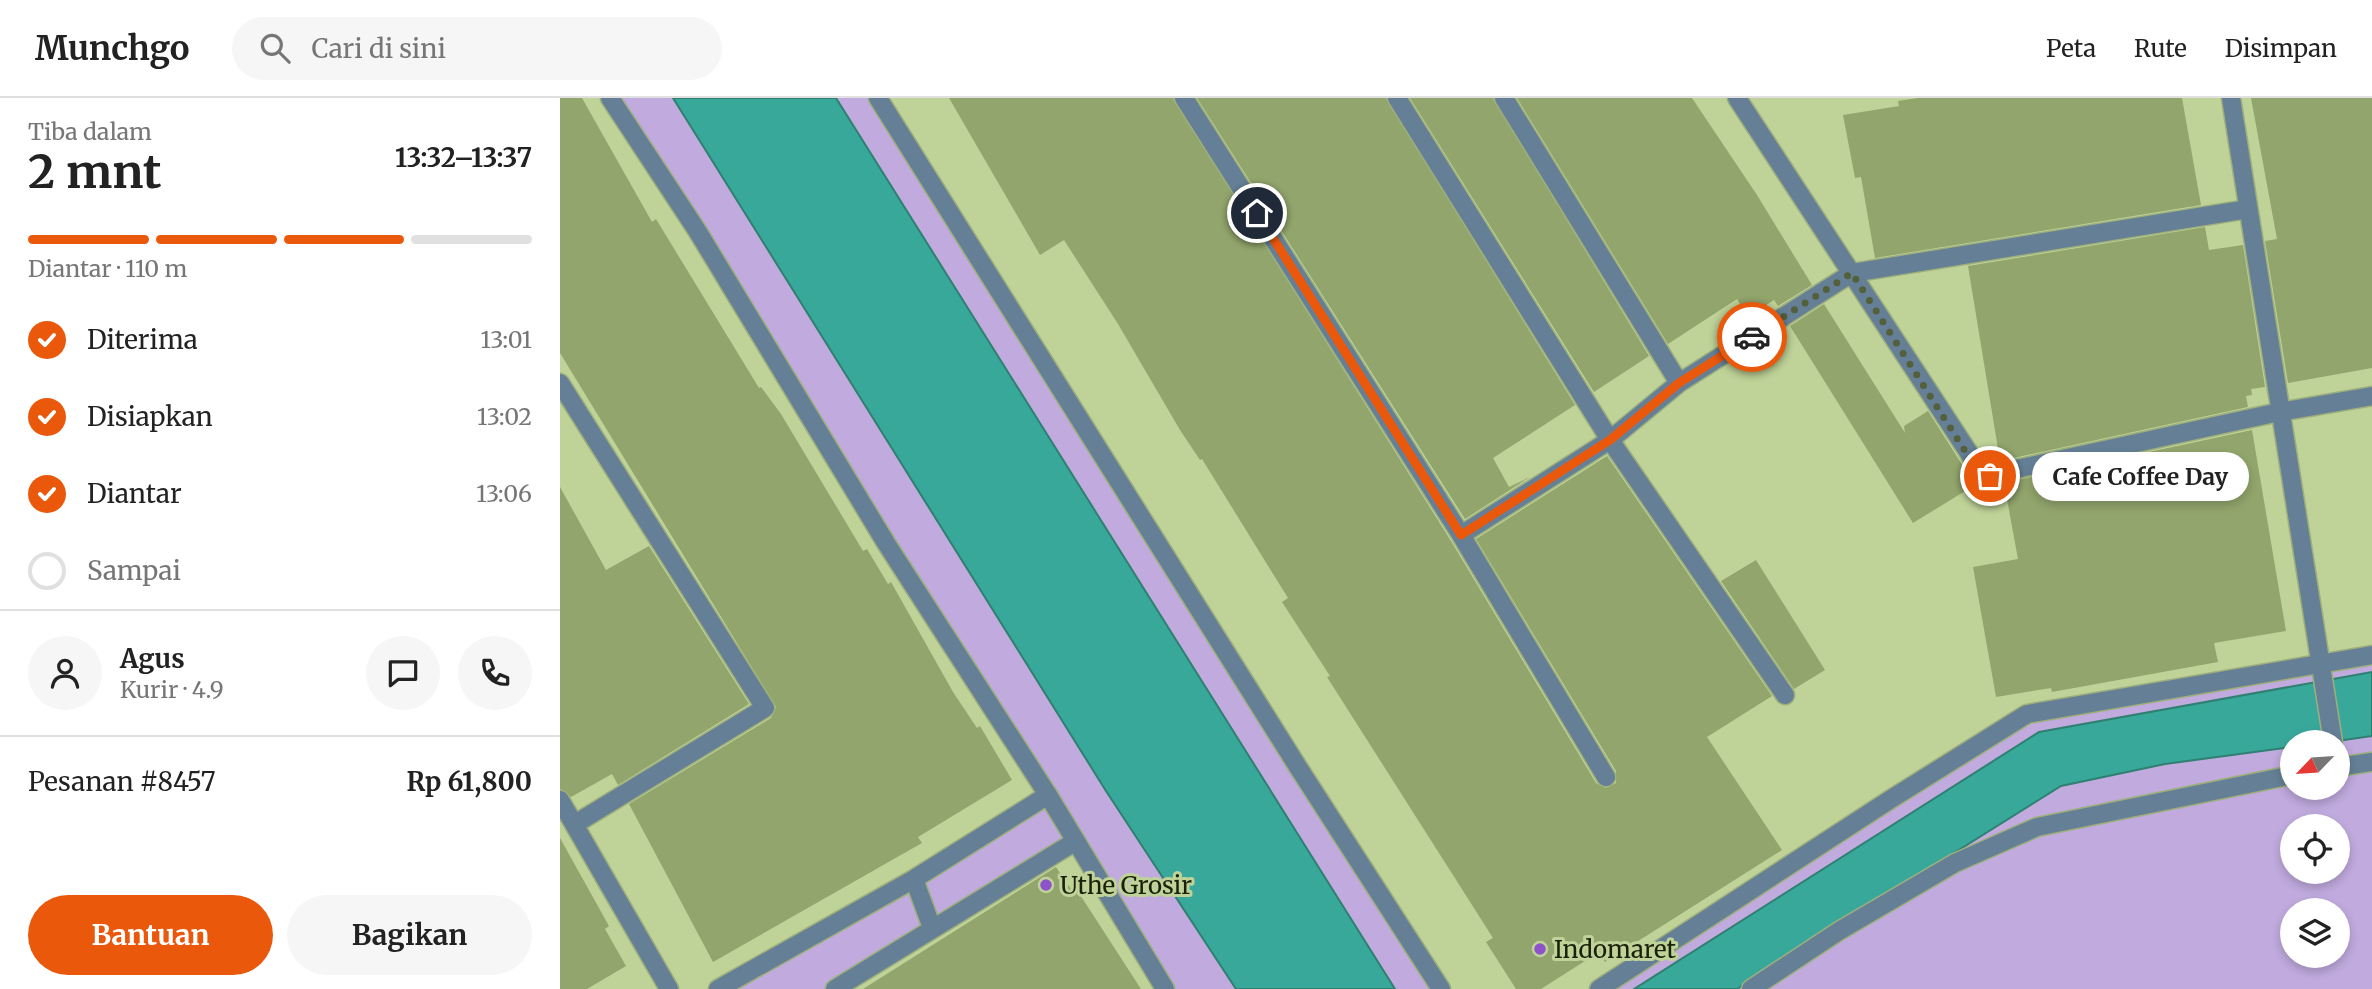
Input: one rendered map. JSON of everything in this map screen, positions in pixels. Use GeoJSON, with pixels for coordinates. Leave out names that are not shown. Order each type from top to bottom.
{"type":"FeatureCollection","features":[{"type":"Feature","properties":{"kind":"street"},"geometry":{"type":"LineString","coordinates":[[610,98],[698,232],[886,543],[1048,795],[1165,989]]}},
{"type":"Feature","properties":{"kind":"street"},"geometry":{"type":"LineString","coordinates":[[878,98],[1298,767],[1441,989]]}},
{"type":"Feature","properties":{"kind":"street"},"geometry":{"type":"LineString","coordinates":[[1184,98],[1461,535],[1606,777]]}},
{"type":"Feature","properties":{"kind":"street"},"geometry":{"type":"LineString","coordinates":[[1396,98],[1610,440],[1785,695]]}},
{"type":"Feature","properties":{"kind":"street"},"geometry":{"type":"LineString","coordinates":[[1504,98],[1679,383]]}},
{"type":"Feature","properties":{"kind":"street"},"geometry":{"type":"LineString","coordinates":[[2231,98],[2331,730]]}},
{"type":"Feature","properties":{"kind":"street"},"geometry":{"type":"LineString","coordinates":[[1743,99],[1984,476],[2279,412],[2372,396]]}},
{"type":"Feature","properties":{"kind":"street"},"geometry":{"type":"LineString","coordinates":[[1461,535],[1610,440],[1679,383],[1852,273],[2248,209]]}},
{"type":"Feature","properties":{"kind":"street"},"geometry":{"type":"LineString","coordinates":[[560,383],[765,708],[575,824]]}},
{"type":"Feature","properties":{"kind":"street"},"geometry":{"type":"LineString","coordinates":[[1599,989],[1891,799],[2028,714],[2372,655]]}},
{"type":"Feature","properties":{"kind":"street"},"geometry":{"type":"LineString","coordinates":[[2350,765],[2372,762]]}},
{"type":"Feature","properties":{"kind":"street"},"geometry":{"type":"LineString","coordinates":[[1751,989],[1839,931],[1955,863],[2037,827],[2280,777]]}},
{"type":"Feature","properties":{"kind":"street"},"geometry":{"type":"LineString","coordinates":[[718,989],[914,879],[1048,795]]}},
{"type":"Feature","properties":{"kind":"street"},"geometry":{"type":"LineString","coordinates":[[560,800],[669,989]]}},
{"type":"Feature","properties":{"kind":"street"},"geometry":{"type":"LineString","coordinates":[[835,989],[1076,841]]}},
{"type":"Feature","properties":{"kind":"street"},"geometry":{"type":"LineString","coordinates":[[914,879],[933,928]]}},
{"type":"Feature","properties":{"kind":"shaded area"},"geometry":{"type":"Polygon","coordinates":[[[610,98],[878,98],[1441,989],[1165,989],[1076,841],[835,989],[718,989],[1048,795],[610,98]]]}},
{"type":"Feature","properties":{"kind":"shaded area"},"geometry":{"type":"Polygon","coordinates":[[[2372,655],[2372,989],[1599,989],[2027,714],[2372,655]]]}},
{"type":"Feature","properties":{"kind":"water"},"geometry":{"type":"Polygon","coordinates":[[[673,98],[836,98],[1395,989],[1236,989],[1106,791],[673,98]]]}},
{"type":"Feature","properties":{"kind":"water"},"geometry":{"type":"Polygon","coordinates":[[[2372,672],[2372,736],[2350,739],[2350,730],[2280,730],[2280,749],[2165,764],[2061,786],[1737,989],[1634,989],[2039,732],[2372,672]]]}},
{"type":"Feature","properties":{"kind":"building"},"geometry":{"type":"Polygon","coordinates":[[[560,98],[582,98],[652,222],[656,219],[759,388],[761,387],[781,414],[863,551],[867,549],[888,584],[891,582],[953,692],[977,728],[980,726],[1012,780],[918,837],[922,843],[713,962],[629,804],[771,718],[776,707],[560,353],[560,98]]]}},
{"type":"Feature","properties":{"kind":"building"},"geometry":{"type":"Polygon","coordinates":[[[949,98],[1173,98],[1451,541],[1596,783],[1606,788],[1616,783],[1616,771],[1476,539],[1607,456],[1772,696],[1707,737],[1782,850],[1605,962],[1599,952],[1541,989],[1516,989],[1486,942],[1493,938],[1327,677],[1330,676],[1282,602],[1288,598],[1202,459],[1200,460],[1180,430],[1118,324],[1064,240],[1040,255],[949,98]]]}},
{"type":"Feature","properties":{"kind":"building"},"geometry":{"type":"Polygon","coordinates":[[[1197,98],[1386,98],[1575,405],[1493,458],[1509,487],[1530,477],[1465,519],[1197,98]]]}},
{"type":"Feature","properties":{"kind":"building"},"geometry":{"type":"Polygon","coordinates":[[[1410,98],[1493,98],[1649,356],[1594,392],[1410,98]]]}},
{"type":"Feature","properties":{"kind":"building"},"geometry":{"type":"Polygon","coordinates":[[[1517,98],[1692,98],[1757,195],[1812,285],[1778,306],[1774,300],[1748,317],[1737,299],[1668,344],[1517,98]]]}},
{"type":"Feature","properties":{"kind":"building"},"geometry":{"type":"Polygon","coordinates":[[[1918,98],[2182,98],[2201,205],[1875,258],[1861,177],[1855,178],[1843,115],[1899,106],[1898,101],[1918,98]]]}},
{"type":"Feature","properties":{"kind":"building"},"geometry":{"type":"Polygon","coordinates":[[[2251,98],[2372,98],[2372,368],[2288,383],[2265,241],[2277,239],[2251,98]]]}},
{"type":"Feature","properties":{"kind":"building"},"geometry":{"type":"Polygon","coordinates":[[[2205,227],[2209,250],[2243,245],[2265,387],[2251,389],[2252,395],[2246,396],[2248,407],[2000,461],[1968,266],[2205,227]]]}},
{"type":"Feature","properties":{"kind":"building"},"geometry":{"type":"Polygon","coordinates":[[[1824,304],[1905,433],[1904,426],[1928,411],[1975,485],[1913,523],[1790,326],[1824,304]]]}},
{"type":"Feature","properties":{"kind":"building"},"geometry":{"type":"Polygon","coordinates":[[[2252,430],[2286,631],[2214,643],[2218,662],[2052,692],[2051,688],[1996,697],[1973,567],[2018,559],[2004,483],[2252,430]]]}},
{"type":"Feature","properties":{"kind":"building"},"geometry":{"type":"Polygon","coordinates":[[[560,487],[606,570],[649,546],[749,704],[618,785],[612,774],[571,797],[560,789],[560,487]]]}},
{"type":"Feature","properties":{"kind":"building"},"geometry":{"type":"Polygon","coordinates":[[[1756,560],[1825,670],[1794,689],[1721,581],[1756,560]]]}},
{"type":"Feature","properties":{"kind":"building"},"geometry":{"type":"Polygon","coordinates":[[[560,838],[609,926],[605,929],[626,966],[587,989],[560,989],[560,838]]]}},
{"type":"Feature","properties":{"kind":"building"},"geometry":{"type":"Polygon","coordinates":[[[1056,867],[1071,889],[1075,887],[1141,989],[863,989],[1056,867]]]}},
{"type":"Feature","properties":{"kind":"way so far"},"geometry":{"type":"LineString","coordinates":[[1752,337],[1852,273],[1979,473],[1990,476]]}},
{"type":"Feature","properties":{"kind":"place","name":"Cafe Coffee Day"},"geometry":{"type":"Point","coordinates":[1990,476]}},
{"type":"Feature","properties":{"kind":"place","name":"Uthe Grosir"},"geometry":{"type":"Point","coordinates":[1046,885]}},
{"type":"Feature","properties":{"kind":"place","name":"Indomaret"},"geometry":{"type":"Point","coordinates":[1540,949]}},
{"type":"Feature","properties":{"kind":"route"},"geometry":{"type":"LineString","coordinates":[[1257,213],[1461,535],[1610,440],[1679,383],[1752,337]]}}]}
